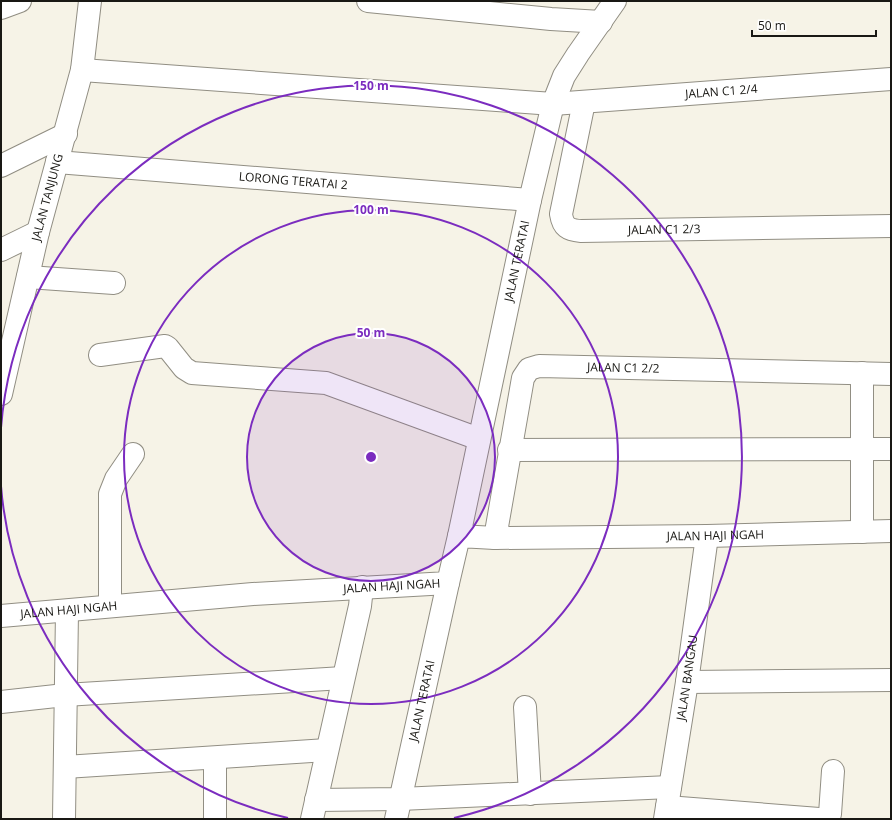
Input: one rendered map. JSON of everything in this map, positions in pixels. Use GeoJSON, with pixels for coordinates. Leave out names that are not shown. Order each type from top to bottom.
{"type":"FeatureCollection","features":[{"type":"Feature","properties":{"kind":"street"},"geometry":{"type":"LineString","coordinates":[[1,8],[20,1]]}},
{"type":"Feature","properties":{"kind":"street","name":"JALAN TANJUNG"},"geometry":{"type":"LineString","coordinates":[[1,394],[7,341],[28,277],[38,232],[66,134],[82,70],[90,1]]}},
{"type":"Feature","properties":{"kind":"street"},"geometry":{"type":"LineString","coordinates":[[368,1],[551,19],[601,22]]}},
{"type":"Feature","properties":{"kind":"street","name":"JALAN TERATAI"},"geometry":{"type":"LineString","coordinates":[[459,536],[530,200],[553,104],[564,76],[615,1]]}},
{"type":"Feature","properties":{"kind":"street","name":"JALAN C1 2/4"},"geometry":{"type":"LineString","coordinates":[[82,70],[553,104],[891,78]]}},
{"type":"Feature","properties":{"kind":"street","name":"JALAN C1 2/3"},"geometry":{"type":"LineString","coordinates":[[584,102],[561,214],[562,220],[566,227],[572,230],[891,226]]}},
{"type":"Feature","properties":{"kind":"street"},"geometry":{"type":"LineString","coordinates":[[1,166],[66,134]]}},
{"type":"Feature","properties":{"kind":"street","name":"LORONG TERATAI 2"},"geometry":{"type":"LineString","coordinates":[[57,162],[530,200]]}},
{"type":"Feature","properties":{"kind":"street"},"geometry":{"type":"LineString","coordinates":[[1,250],[38,232]]}},
{"type":"Feature","properties":{"kind":"street"},"geometry":{"type":"LineString","coordinates":[[28,277],[114,283]]}},
{"type":"Feature","properties":{"kind":"street"},"geometry":{"type":"LineString","coordinates":[[100,355],[165,346],[184,368],[192,373],[326,383],[479,438]]}},
{"type":"Feature","properties":{"kind":"street","name":"JALAN C1 2/2"},"geometry":{"type":"LineString","coordinates":[[495,538],[509,450],[523,378],[529,369],[539,366],[891,374]]}},
{"type":"Feature","properties":{"kind":"street"},"geometry":{"type":"LineString","coordinates":[[862,373],[862,532]]}},
{"type":"Feature","properties":{"kind":"street"},"geometry":{"type":"LineString","coordinates":[[509,450],[891,449]]}},
{"type":"Feature","properties":{"kind":"street"},"geometry":{"type":"LineString","coordinates":[[110,606],[110,494],[116,479],[133,454]]}},
{"type":"Feature","properties":{"kind":"street","name":"JALAN HAJI NGAH"},"geometry":{"type":"LineString","coordinates":[[1,616],[253,594],[448,583],[459,536],[495,538],[707,536],[891,531]]}},
{"type":"Feature","properties":{"kind":"street","name":"JALAN BANGAU"},"geometry":{"type":"LineString","coordinates":[[667,804],[687,682],[707,536]]}},
{"type":"Feature","properties":{"kind":"street","name":"JALAN TERATAI"},"geometry":{"type":"LineString","coordinates":[[398,809],[448,583]]}},
{"type":"Feature","properties":{"kind":"street"},"geometry":{"type":"LineString","coordinates":[[362,587],[360,606],[314,809],[398,809],[530,794],[667,804],[819,819]]}},
{"type":"Feature","properties":{"kind":"street"},"geometry":{"type":"LineString","coordinates":[[64,819],[67,611]]}},
{"type":"Feature","properties":{"kind":"street"},"geometry":{"type":"LineString","coordinates":[[1,702],[65,695],[343,678]]}},
{"type":"Feature","properties":{"kind":"street"},"geometry":{"type":"LineString","coordinates":[[687,682],[891,680]]}},
{"type":"Feature","properties":{"kind":"street"},"geometry":{"type":"LineString","coordinates":[[525,706],[530,794]]}},
{"type":"Feature","properties":{"kind":"street"},"geometry":{"type":"LineString","coordinates":[[65,767],[327,750]]}},
{"type":"Feature","properties":{"kind":"street"},"geometry":{"type":"LineString","coordinates":[[215,758],[215,819]]}},
{"type":"Feature","properties":{"kind":"street"},"geometry":{"type":"LineString","coordinates":[[824,819],[828,818],[830,814],[833,771]]}}]}
